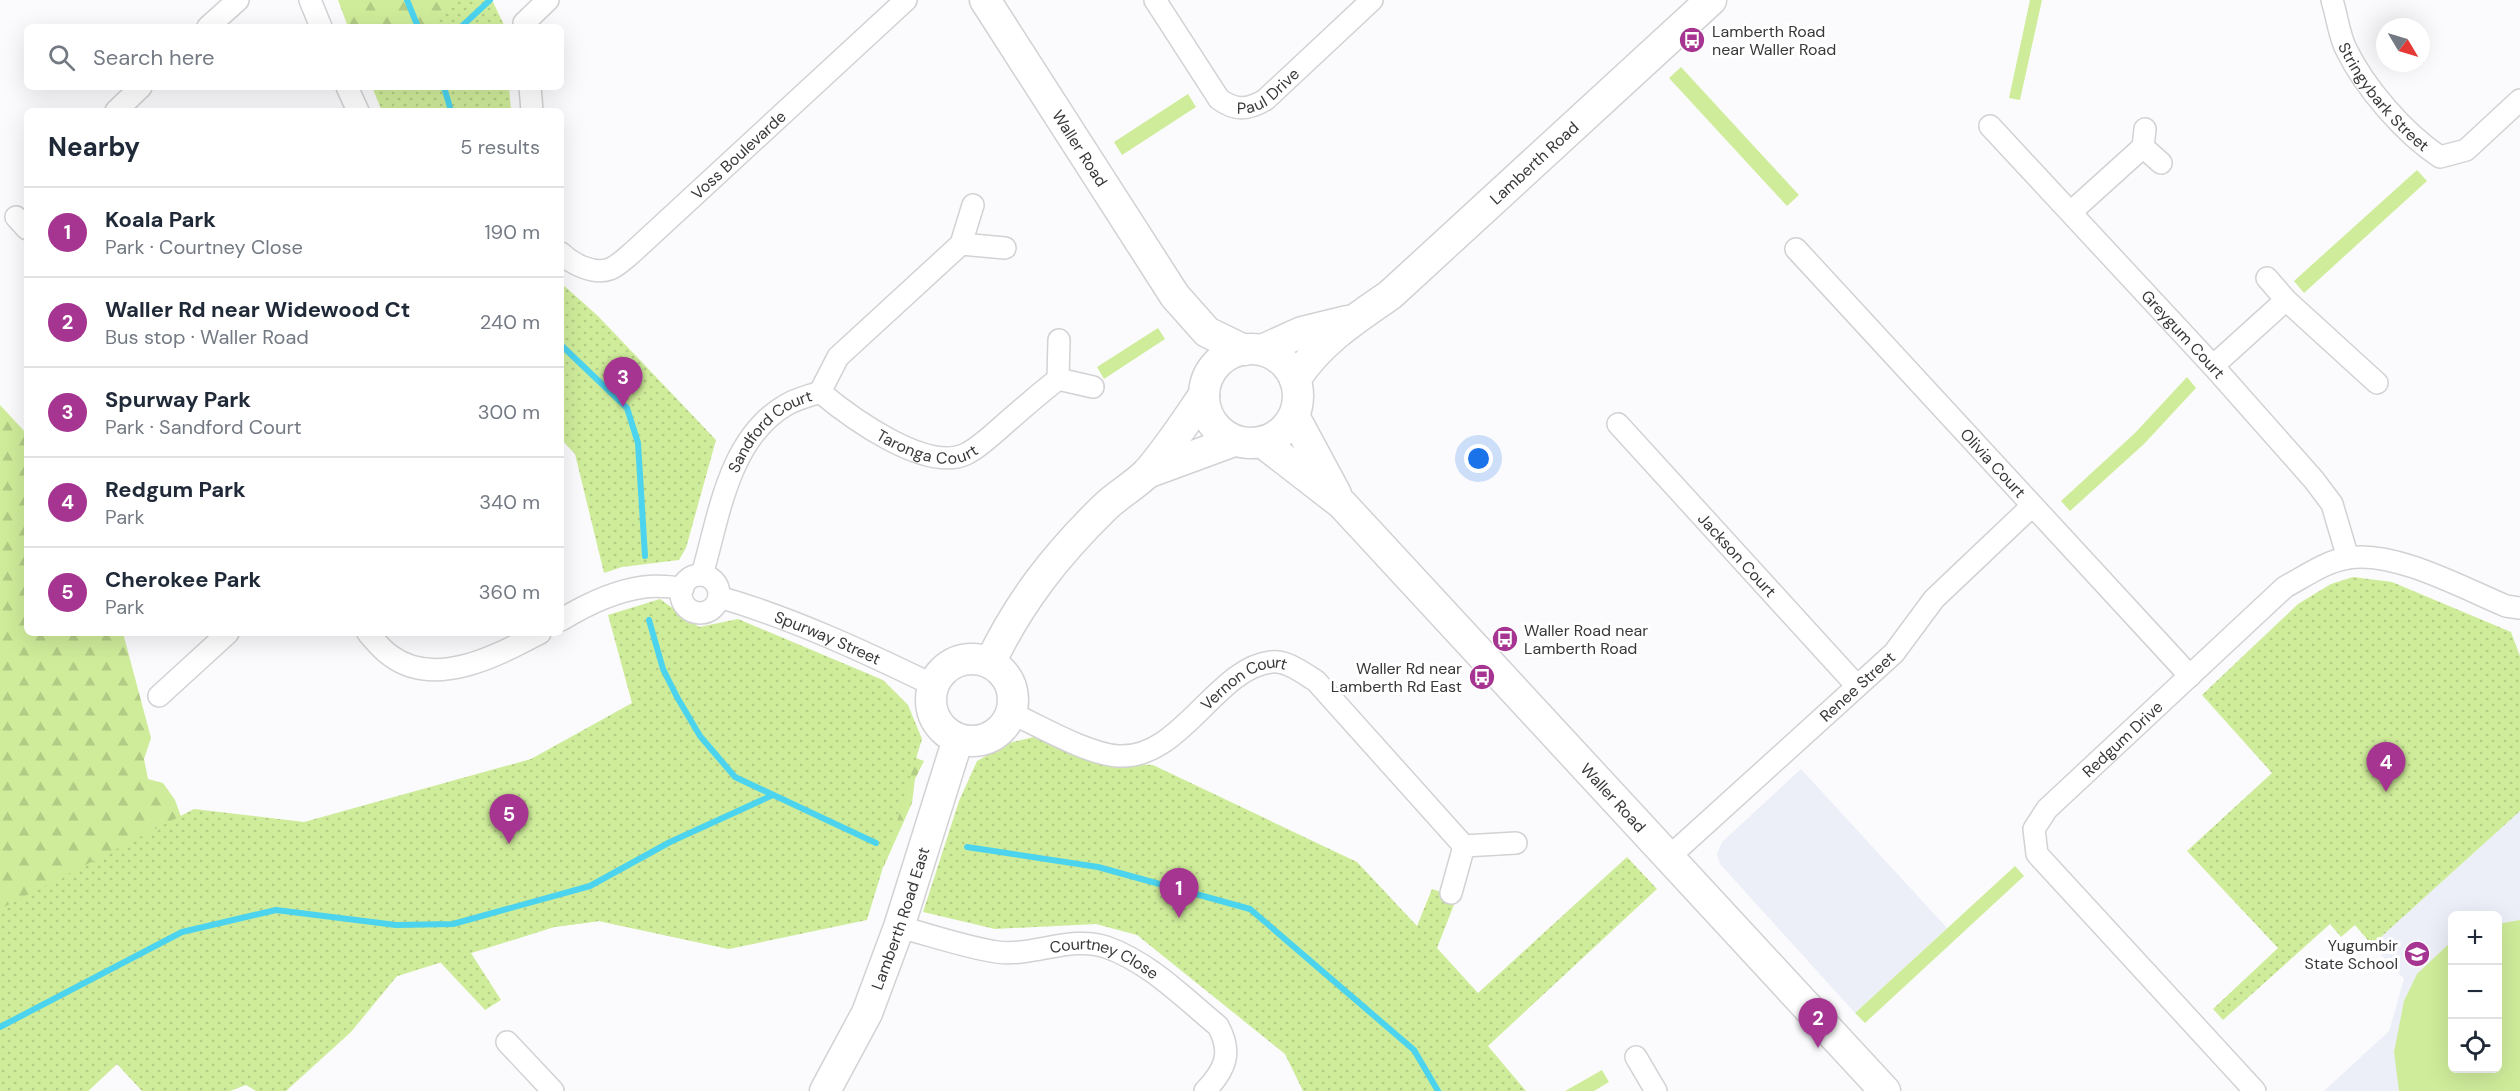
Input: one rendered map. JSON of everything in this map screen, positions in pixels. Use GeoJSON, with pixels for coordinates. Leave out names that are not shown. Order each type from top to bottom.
{"type":"FeatureCollection","features":[{"type":"Feature","properties":{"kind":"street"},"geometry":{"type":"LineString","coordinates":[[211,24],[238,0]]}},
{"type":"Feature","properties":{"kind":"street"},"geometry":{"type":"LineString","coordinates":[[310,0],[320,24]]}},
{"type":"Feature","properties":{"kind":"street"},"geometry":{"type":"LineString","coordinates":[[525,24],[548,0]]}},
{"type":"Feature","properties":{"kind":"street","name":"Voss Boulevarde"},"geometry":{"type":"LineString","coordinates":[[564,256],[589,270],[609,269],[634,251],[906,0]]}},
{"type":"Feature","properties":{"kind":"street","name":"Waller Road"},"geometry":{"type":"LineString","coordinates":[[985,0],[1175,296],[1207,332],[1253,350]]}},
{"type":"Feature","properties":{"kind":"street","name":"Paul Drive"},"geometry":{"type":"LineString","coordinates":[[1155,0],[1219,99],[1228,106],[1241,109],[1253,107],[1265,100],[1372,0]]}},
{"type":"Feature","properties":{"kind":"street","name":"Lamberth Road"},"geometry":{"type":"LineString","coordinates":[[1295,380],[1317,350],[1390,295],[1711,0]]}},
{"type":"Feature","properties":{"kind":"street","name":"Stringybark Street"},"geometry":{"type":"LineString","coordinates":[[2332,0],[2345,47],[2366,82],[2421,144],[2440,157],[2466,150],[2520,100]]}},
{"type":"Feature","properties":{"kind":"street"},"geometry":{"type":"LineString","coordinates":[[119,108],[138,90]]}},
{"type":"Feature","properties":{"kind":"street"},"geometry":{"type":"LineString","coordinates":[[348,90],[357,108]]}},
{"type":"Feature","properties":{"kind":"street"},"geometry":{"type":"LineString","coordinates":[[530,90],[532,108]]}},
{"type":"Feature","properties":{"kind":"street","name":"Greygum Court"},"geometry":{"type":"LineString","coordinates":[[1990,126],[2213,366],[2314,480],[2332,504],[2348,558]]}},
{"type":"Feature","properties":{"kind":"street"},"geometry":{"type":"LineString","coordinates":[[2071,212],[2144,138],[2161,163]]}},
{"type":"Feature","properties":{"kind":"street"},"geometry":{"type":"LineString","coordinates":[[973,205],[961,244],[1005,248]]}},
{"type":"Feature","properties":{"kind":"street","name":"Sandford Court"},"geometry":{"type":"LineString","coordinates":[[702,575],[731,473],[748,442],[765,422],[786,405],[820,392],[838,357],[961,244]]}},
{"type":"Feature","properties":{"kind":"street","name":"Olivia Court"},"geometry":{"type":"LineString","coordinates":[[1796,249],[2190,676]]}},
{"type":"Feature","properties":{"kind":"street"},"geometry":{"type":"LineString","coordinates":[[2267,278],[2286,300],[2377,383]]}},
{"type":"Feature","properties":{"kind":"street","name":"Waller Road"},"geometry":{"type":"LineString","coordinates":[[1175,296],[1206,386]]}},
{"type":"Feature","properties":{"kind":"street"},"geometry":{"type":"LineString","coordinates":[[2213,366],[2286,300]]}},
{"type":"Feature","properties":{"kind":"street","name":"Lamberth Road"},"geometry":{"type":"LineString","coordinates":[[1253,350],[1302,332],[1354,320]]}},
{"type":"Feature","properties":{"kind":"street"},"geometry":{"type":"LineString","coordinates":[[1059,340],[1058,379],[1093,387]]}},
{"type":"Feature","properties":{"kind":"street"},"geometry":{"type":"LineString","coordinates":[[990,663],[1028,594],[1072,539],[1109,503],[1146,474],[1180,430],[1217,364],[1229,355],[1253,350],[1276,356],[1288,366],[1298,392],[1294,416],[1281,433],[1248,441],[1146,474]]}},
{"type":"Feature","properties":{"kind":"street","name":"Taronga Court"},"geometry":{"type":"LineString","coordinates":[[820,392],[846,414],[889,439],[933,457],[955,458],[976,448],[1058,379]]}},
{"type":"Feature","properties":{"kind":"street"},"geometry":{"type":"LineString","coordinates":[[1206,386],[1206,409],[1212,423],[1222,433],[1248,441]]}},
{"type":"Feature","properties":{"kind":"street","name":"Waller Road"},"geometry":{"type":"LineString","coordinates":[[1294,416],[1342,504]]}},
{"type":"Feature","properties":{"kind":"street","name":"Jackson Court"},"geometry":{"type":"LineString","coordinates":[[1618,424],[1857,686]]}},
{"type":"Feature","properties":{"kind":"street","name":"Waller Road"},"geometry":{"type":"LineString","coordinates":[[1248,441],[1342,504],[1885,1091]]}},
{"type":"Feature","properties":{"kind":"street","name":"Renee Street"},"geometry":{"type":"LineString","coordinates":[[1669,857],[1894,652],[1934,599],[2032,506]]}},
{"type":"Feature","properties":{"kind":"street","name":"Redgum Drive"},"geometry":{"type":"LineString","coordinates":[[2254,1091],[2037,854],[2034,829],[2048,809],[2285,587],[2319,569],[2348,558],[2384,559],[2421,570],[2506,606],[2520,608]]}},
{"type":"Feature","properties":{"kind":"street"},"geometry":{"type":"LineString","coordinates":[[702,575],[715,582],[719,597],[710,609],[696,612],[684,603],[683,588],[688,580],[702,575]]}},
{"type":"Feature","properties":{"kind":"street"},"geometry":{"type":"LineString","coordinates":[[564,618],[586,605],[646,586],[683,588]]}},
{"type":"Feature","properties":{"kind":"street","name":"Spurway Street"},"geometry":{"type":"LineString","coordinates":[[719,597],[782,619],[889,663],[933,685]]}},
{"type":"Feature","properties":{"kind":"street"},"geometry":{"type":"LineString","coordinates":[[159,696],[225,636]]}},
{"type":"Feature","properties":{"kind":"street"},"geometry":{"type":"LineString","coordinates":[[371,636],[391,657],[415,668],[430,670],[452,669],[509,649],[534,636]]}},
{"type":"Feature","properties":{"kind":"street"},"geometry":{"type":"LineString","coordinates":[[977,659],[990,663],[1002,672],[1010,684],[1013,698],[1011,713],[1005,724],[990,737],[971,741],[958,739],[942,728],[932,711],[933,685],[951,665],[964,660],[977,659]]}},
{"type":"Feature","properties":{"kind":"street","name":"Vernon Court"},"geometry":{"type":"LineString","coordinates":[[1011,713],[1092,750],[1119,756],[1135,754],[1159,746],[1244,672],[1271,662],[1293,666],[1316,681],[1464,846]]}},
{"type":"Feature","properties":{"kind":"street","name":"Lamberth Road East"},"geometry":{"type":"LineString","coordinates":[[825,1091],[867,1013],[899,927],[958,739]]}},
{"type":"Feature","properties":{"kind":"street"},"geometry":{"type":"LineString","coordinates":[[1451,893],[1464,846],[1516,843]]}},
{"type":"Feature","properties":{"kind":"street","name":"Courtney Close"},"geometry":{"type":"LineString","coordinates":[[899,927],[997,952],[1018,952],[1088,943],[1104,946],[1136,961],[1218,1026],[1225,1038],[1227,1050],[1220,1074],[1205,1091]]}},
{"type":"Feature","properties":{"kind":"street"},"geometry":{"type":"LineString","coordinates":[[507,1042],[553,1091]]}},
{"type":"Feature","properties":{"kind":"street"},"geometry":{"type":"LineString","coordinates":[[1636,1057],[1656,1091]]}},
{"type":"Feature","properties":{"kind":"shaded area"},"geometry":{"type":"Polygon","coordinates":[[[1801,769],[1947,928],[1855,1013],[1720,864],[1717,854],[1722,842],[1801,769]]]}},
{"type":"Feature","properties":{"kind":"shaded area","name":"Yugumbir State School"},"geometry":{"type":"Polygon","coordinates":[[[2520,811],[2520,1091],[2324,1091],[2389,1031],[2404,979],[2372,945],[2520,811]]]}},
{"type":"Feature","properties":{"kind":"green space"},"geometry":{"type":"Polygon","coordinates":[[[338,0],[479,0],[463,24],[347,24],[338,0]]]}},
{"type":"Feature","properties":{"kind":"green space"},"geometry":{"type":"Polygon","coordinates":[[[454,0],[492,0],[504,24],[428,24],[454,0]]]}},
{"type":"Feature","properties":{"kind":"green space"},"geometry":{"type":"Polygon","coordinates":[[[2030,0],[2042,0],[2020,100],[2009,98],[2030,0]]]}},
{"type":"Feature","properties":{"kind":"green space"},"geometry":{"type":"Polygon","coordinates":[[[1681,67],[1799,195],[1787,206],[1669,78],[1681,67]]]}},
{"type":"Feature","properties":{"kind":"green space"},"geometry":{"type":"Polygon","coordinates":[[[373,90],[509,90],[511,108],[381,108],[373,90]]]}},
{"type":"Feature","properties":{"kind":"green space"},"geometry":{"type":"Polygon","coordinates":[[[1188,94],[1196,107],[1122,155],[1114,142],[1188,94]]]}},
{"type":"Feature","properties":{"kind":"green space"},"geometry":{"type":"Polygon","coordinates":[[[2417,170],[2427,181],[2304,293],[2294,281],[2417,170]]]}},
{"type":"Feature","properties":{"kind":"green space"},"geometry":{"type":"Polygon","coordinates":[[[564,286],[598,316],[716,440],[686,548],[679,560],[622,567],[604,573],[575,454],[564,442],[564,286]]]}},
{"type":"Feature","properties":{"kind":"green space"},"geometry":{"type":"Polygon","coordinates":[[[1158,328],[1165,339],[1104,379],[1097,367],[1158,328]]]}},
{"type":"Feature","properties":{"kind":"green space"},"geometry":{"type":"Polygon","coordinates":[[[2187,377],[2196,388],[2144,444],[2070,511],[2061,501],[2135,433],[2187,377]]]}},
{"type":"Feature","properties":{"kind":"green space"},"geometry":{"type":"Polygon","coordinates":[[[0,405],[24,431],[24,636],[124,636],[151,738],[144,759],[148,779],[163,783],[175,800],[183,822],[252,842],[911,756],[924,761],[915,779],[912,803],[884,866],[869,869],[729,949],[599,921],[554,927],[117,1064],[88,1091],[0,1091],[0,405]]]}},
{"type":"Feature","properties":{"kind":"green space"},"geometry":{"type":"Polygon","coordinates":[[[2353,577],[2392,582],[2511,632],[2520,656],[2520,811],[2372,945],[2355,925],[2341,937],[2330,924],[2223,1020],[2213,1009],[2278,948],[2187,851],[2272,773],[2202,695],[2298,604],[2331,584],[2353,577]]]}},
{"type":"Feature","properties":{"kind":"green space"},"geometry":{"type":"Polygon","coordinates":[[[660,599],[699,627],[738,619],[883,680],[908,705],[922,739],[867,920],[729,949],[599,921],[554,927],[471,953],[501,1000],[485,1010],[440,962],[397,976],[351,1032],[286,1091],[256,1091],[246,1085],[230,1091],[142,1091],[117,1064],[88,1091],[0,1091],[0,909],[194,809],[304,822],[531,759],[632,703],[608,615],[660,599]]]}},
{"type":"Feature","properties":{"kind":"green space"},"geometry":{"type":"Polygon","coordinates":[[[1038,736],[1092,761],[1153,765],[1357,862],[1417,926],[1432,889],[1457,897],[1437,948],[1478,993],[1627,857],[1657,889],[1488,1046],[1526,1091],[1303,1091],[1285,1054],[1137,935],[1096,924],[995,929],[923,912],[959,801],[977,761],[1009,743],[1038,736]]]}},
{"type":"Feature","properties":{"kind":"green space"},"geometry":{"type":"Polygon","coordinates":[[[2015,866],[2024,876],[1865,1023],[1855,1013],[2015,866]]]}},
{"type":"Feature","properties":{"kind":"green space"},"geometry":{"type":"Polygon","coordinates":[[[2520,920],[2520,1091],[2399,1091],[2394,1052],[2404,1001],[2417,974],[2448,945],[2448,1073],[2502,1073],[2502,923],[2520,920]]]}},
{"type":"Feature","properties":{"kind":"green space"},"geometry":{"type":"Polygon","coordinates":[[[1602,1070],[1609,1082],[1594,1091],[1565,1091],[1602,1070]]]}},
{"type":"Feature","properties":{"kind":"waterway"},"geometry":{"type":"LineString","coordinates":[[407,0],[417,24]]}},
{"type":"Feature","properties":{"kind":"waterway"},"geometry":{"type":"LineString","coordinates":[[464,24],[490,0]]}},
{"type":"Feature","properties":{"kind":"waterway"},"geometry":{"type":"LineString","coordinates":[[445,90],[450,108]]}},
{"type":"Feature","properties":{"kind":"waterway"},"geometry":{"type":"LineString","coordinates":[[564,348],[627,408],[638,443],[645,556]]}},
{"type":"Feature","properties":{"kind":"waterway"},"geometry":{"type":"LineString","coordinates":[[649,620],[663,669],[677,697],[700,736],[735,777],[876,843]]}},
{"type":"Feature","properties":{"kind":"waterway"},"geometry":{"type":"LineString","coordinates":[[0,1027],[182,932],[276,910],[396,925],[453,924],[590,886],[670,842],[773,795]]}},
{"type":"Feature","properties":{"kind":"waterway"},"geometry":{"type":"LineString","coordinates":[[967,847],[1098,867],[1250,909],[1414,1050],[1438,1091]]}},
{"type":"Feature","properties":{"kind":"place","name":"Lamberth Road near Waller Road"},"geometry":{"type":"Point","coordinates":[1692,40]}},
{"type":"Feature","properties":{"kind":"place","name":"Spurway Park"},"geometry":{"type":"Point","coordinates":[623,407]}},
{"type":"Feature","properties":{"kind":"place","name":"Waller Road near Lamberth Road"},"geometry":{"type":"Point","coordinates":[1505,639]}},
{"type":"Feature","properties":{"kind":"place","name":"Waller Rd near Lamberth Rd East"},"geometry":{"type":"Point","coordinates":[1482,677]}},
{"type":"Feature","properties":{"kind":"place","name":"Redgum Park"},"geometry":{"type":"Point","coordinates":[2386,792]}},
{"type":"Feature","properties":{"kind":"place","name":"Cherokee Park"},"geometry":{"type":"Point","coordinates":[509,844]}},
{"type":"Feature","properties":{"kind":"place","name":"Koala Park"},"geometry":{"type":"Point","coordinates":[1179,918]}},
{"type":"Feature","properties":{"kind":"place","name":"Yugumbir State School"},"geometry":{"type":"Point","coordinates":[2417,954]}},
{"type":"Feature","properties":{"kind":"place","name":"Waller Rd near Widewood Ct"},"geometry":{"type":"Point","coordinates":[1818,1048]}}]}
